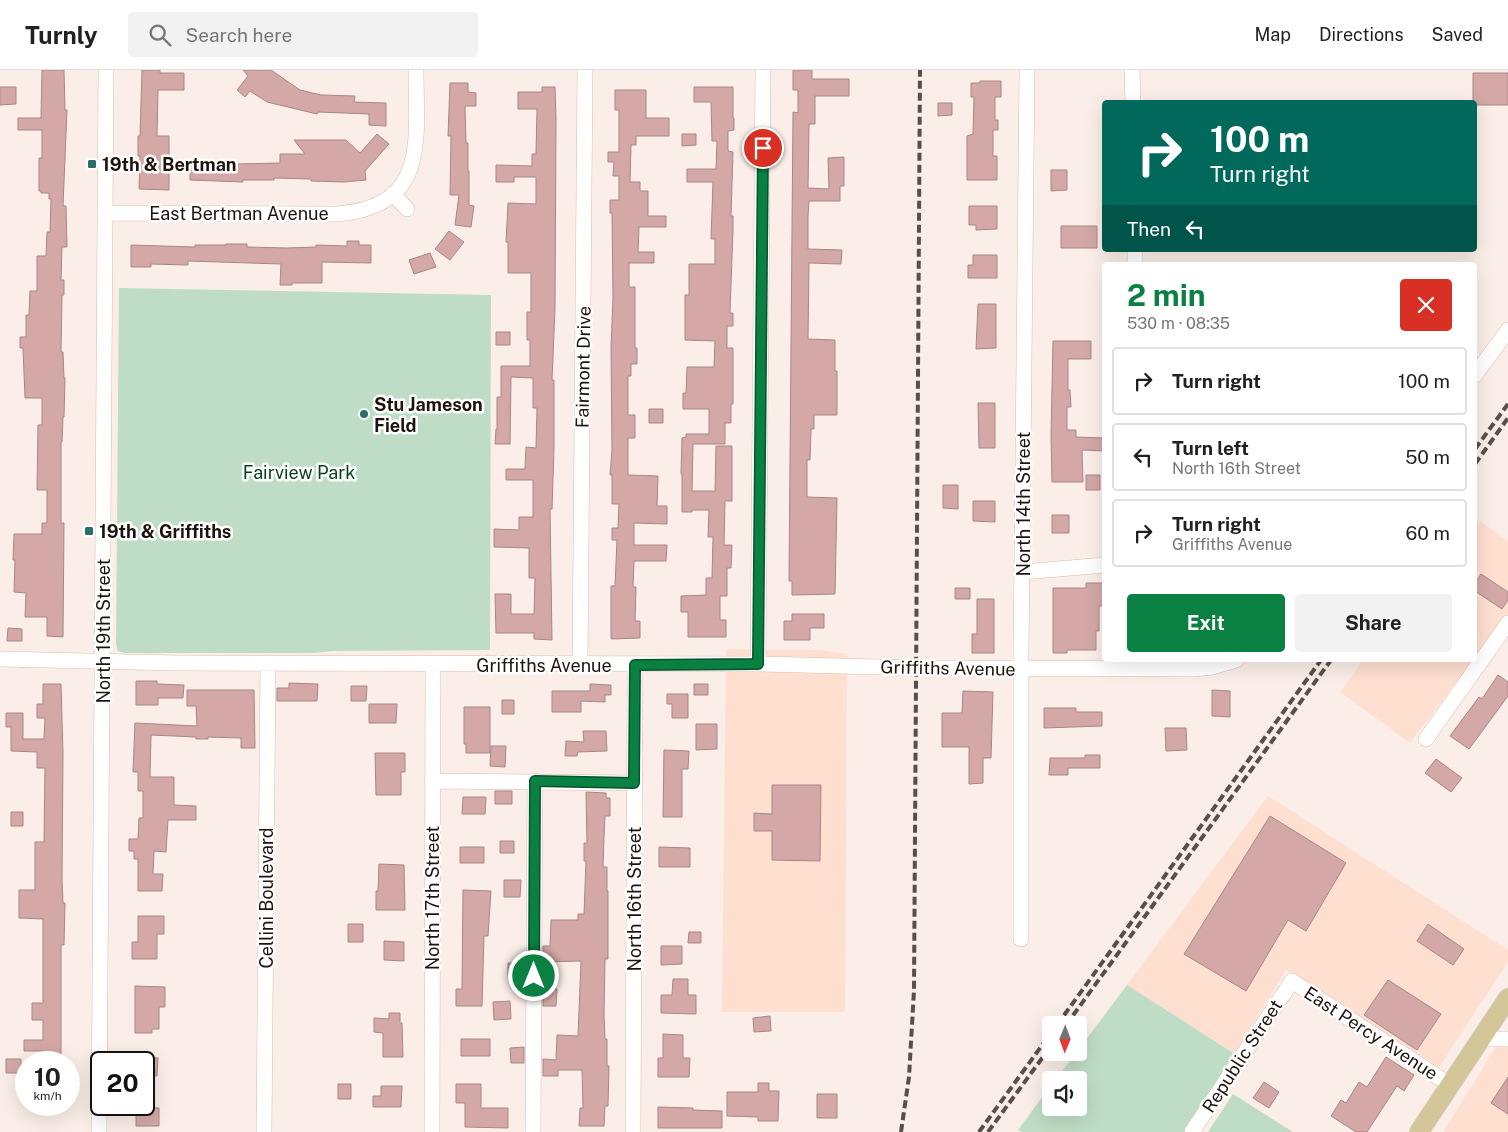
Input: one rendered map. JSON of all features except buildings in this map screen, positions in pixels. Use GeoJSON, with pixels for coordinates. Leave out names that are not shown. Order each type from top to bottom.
{"type":"FeatureCollection","features":[{"type":"Feature","properties":{"kind":"main road"},"geometry":{"type":"LineString","coordinates":[[1418,1132],[1508,998]]}},
{"type":"Feature","properties":{"kind":"street","name":"North 19th Street"},"geometry":{"type":"LineString","coordinates":[[99,1132],[106,70]]}},
{"type":"Feature","properties":{"kind":"street"},"geometry":{"type":"LineString","coordinates":[[407,210],[393,194],[403,186],[415,153],[416,70]]}},
{"type":"Feature","properties":{"kind":"street","name":"Fairmont Drive"},"geometry":{"type":"LineString","coordinates":[[580,665],[585,70]]}},
{"type":"Feature","properties":{"kind":"street"},"geometry":{"type":"LineString","coordinates":[[758,664],[763,70]]}},
{"type":"Feature","properties":{"kind":"street","name":"North 14th Street"},"geometry":{"type":"LineString","coordinates":[[1022,939],[1022,669],[1027,70]]}},
{"type":"Feature","properties":{"kind":"street"},"geometry":{"type":"LineString","coordinates":[[1132,70],[1132,100]]}},
{"type":"Feature","properties":{"kind":"street","name":"East Bertman Avenue"},"geometry":{"type":"LineString","coordinates":[[105,213],[337,214],[372,208],[393,194]]}},
{"type":"Feature","properties":{"kind":"street"},"geometry":{"type":"LineString","coordinates":[[1477,372],[1508,330]]}},
{"type":"Feature","properties":{"kind":"street"},"geometry":{"type":"LineString","coordinates":[[1023,572],[1102,566]]}},
{"type":"Feature","properties":{"kind":"street"},"geometry":{"type":"LineString","coordinates":[[1426,739],[1508,623]]}},
{"type":"Feature","properties":{"kind":"street","name":"Griffiths Avenue"},"geometry":{"type":"LineString","coordinates":[[0,659],[268,664],[758,664],[1022,669],[1194,669],[1212,667],[1229,662]]}},
{"type":"Feature","properties":{"kind":"street","name":"Cellini Boulevard"},"geometry":{"type":"LineString","coordinates":[[264,1132],[268,664]]}},
{"type":"Feature","properties":{"kind":"street","name":"North 17th Street"},"geometry":{"type":"LineString","coordinates":[[432,1132],[433,664]]}},
{"type":"Feature","properties":{"kind":"street","name":"North 16th Street"},"geometry":{"type":"LineString","coordinates":[[633,1132],[635,665]]}},
{"type":"Feature","properties":{"kind":"street"},"geometry":{"type":"LineString","coordinates":[[432,781],[634,783]]}},
{"type":"Feature","properties":{"kind":"street"},"geometry":{"type":"LineString","coordinates":[[533,1132],[535,781]]}},
{"type":"Feature","properties":{"kind":"street","name":"East Percy Avenue"},"geometry":{"type":"LineString","coordinates":[[1292,981],[1450,1084]]}},
{"type":"Feature","properties":{"kind":"street","name":"Republic Street"},"geometry":{"type":"LineString","coordinates":[[1192,1132],[1292,981]]}},
{"type":"Feature","properties":{"kind":"street"},"geometry":{"type":"LineString","coordinates":[[1481,1039],[1508,1039]]}},
{"type":"Feature","properties":{"kind":"shaded area"},"geometry":{"type":"Polygon","coordinates":[[[1477,519],[1508,541],[1508,613],[1477,654],[1477,519]]]}},
{"type":"Feature","properties":{"kind":"shaded area"},"geometry":{"type":"Polygon","coordinates":[[[726,649],[819,650],[847,654],[845,1012],[722,1012],[726,649]]]}},
{"type":"Feature","properties":{"kind":"shaded area"},"geometry":{"type":"Polygon","coordinates":[[[1362,662],[1471,662],[1410,743],[1340,692],[1362,662]]]}},
{"type":"Feature","properties":{"kind":"shaded area"},"geometry":{"type":"Polygon","coordinates":[[[1268,796],[1508,950],[1508,962],[1439,1067],[1286,970],[1235,1054],[1127,985],[1268,796]]]}},
{"type":"Feature","properties":{"kind":"shaded area"},"geometry":{"type":"Polygon","coordinates":[[[1499,1042],[1508,1043],[1508,1132],[1443,1132],[1499,1042]]]}},
{"type":"Feature","properties":{"kind":"green space","name":"Fairview Park"},"geometry":{"type":"Polygon","coordinates":[[[119,288],[491,295],[490,650],[332,651],[315,653],[125,653],[118,651],[116,644],[119,288]]]}},
{"type":"Feature","properties":{"kind":"green space"},"geometry":{"type":"Polygon","coordinates":[[[1127,985],[1235,1054],[1185,1132],[1022,1132],[1018,1130],[1042,1097],[1042,1116],[1087,1116],[1087,1071],[1062,1071],[1070,1061],[1088,1061],[1088,1037],[1127,985]]]}},
{"type":"Feature","properties":{"kind":"green space"},"geometry":{"type":"Polygon","coordinates":[[[1233,1094],[1293,1132],[1208,1132],[1233,1094]]]}},
{"type":"Feature","properties":{"kind":"railway"},"geometry":{"type":"LineString","coordinates":[[901,1132],[909,1077],[914,990],[920,70]]}},
{"type":"Feature","properties":{"kind":"railway"},"geometry":{"type":"LineString","coordinates":[[1477,446],[1508,404]]}},
{"type":"Feature","properties":{"kind":"railway"},"geometry":{"type":"LineString","coordinates":[[1477,461],[1508,418]]}},
{"type":"Feature","properties":{"kind":"railway"},"geometry":{"type":"LineString","coordinates":[[1064,1016],[1320,662]]}},
{"type":"Feature","properties":{"kind":"railway"},"geometry":{"type":"LineString","coordinates":[[1073,1016],[1330,662]]}},
{"type":"Feature","properties":{"kind":"railway"},"geometry":{"type":"LineString","coordinates":[[979,1132],[1042,1045]]}},
{"type":"Feature","properties":{"kind":"railway"},"geometry":{"type":"LineString","coordinates":[[988,1132],[1042,1058]]}},
{"type":"Feature","properties":{"kind":"place","name":"19th & Bertman"},"geometry":{"type":"Point","coordinates":[92,164]}},
{"type":"Feature","properties":{"kind":"place","name":"Stu Jameson Field"},"geometry":{"type":"Point","coordinates":[364,414]}},
{"type":"Feature","properties":{"kind":"place","name":"19th & Griffiths"},"geometry":{"type":"Point","coordinates":[89,531]}},
{"type":"Feature","properties":{"kind":"route"},"geometry":{"type":"LineString","coordinates":[[534,976],[535,781],[634,783],[635,665],[758,664],[760,614],[763,148]]}}]}
